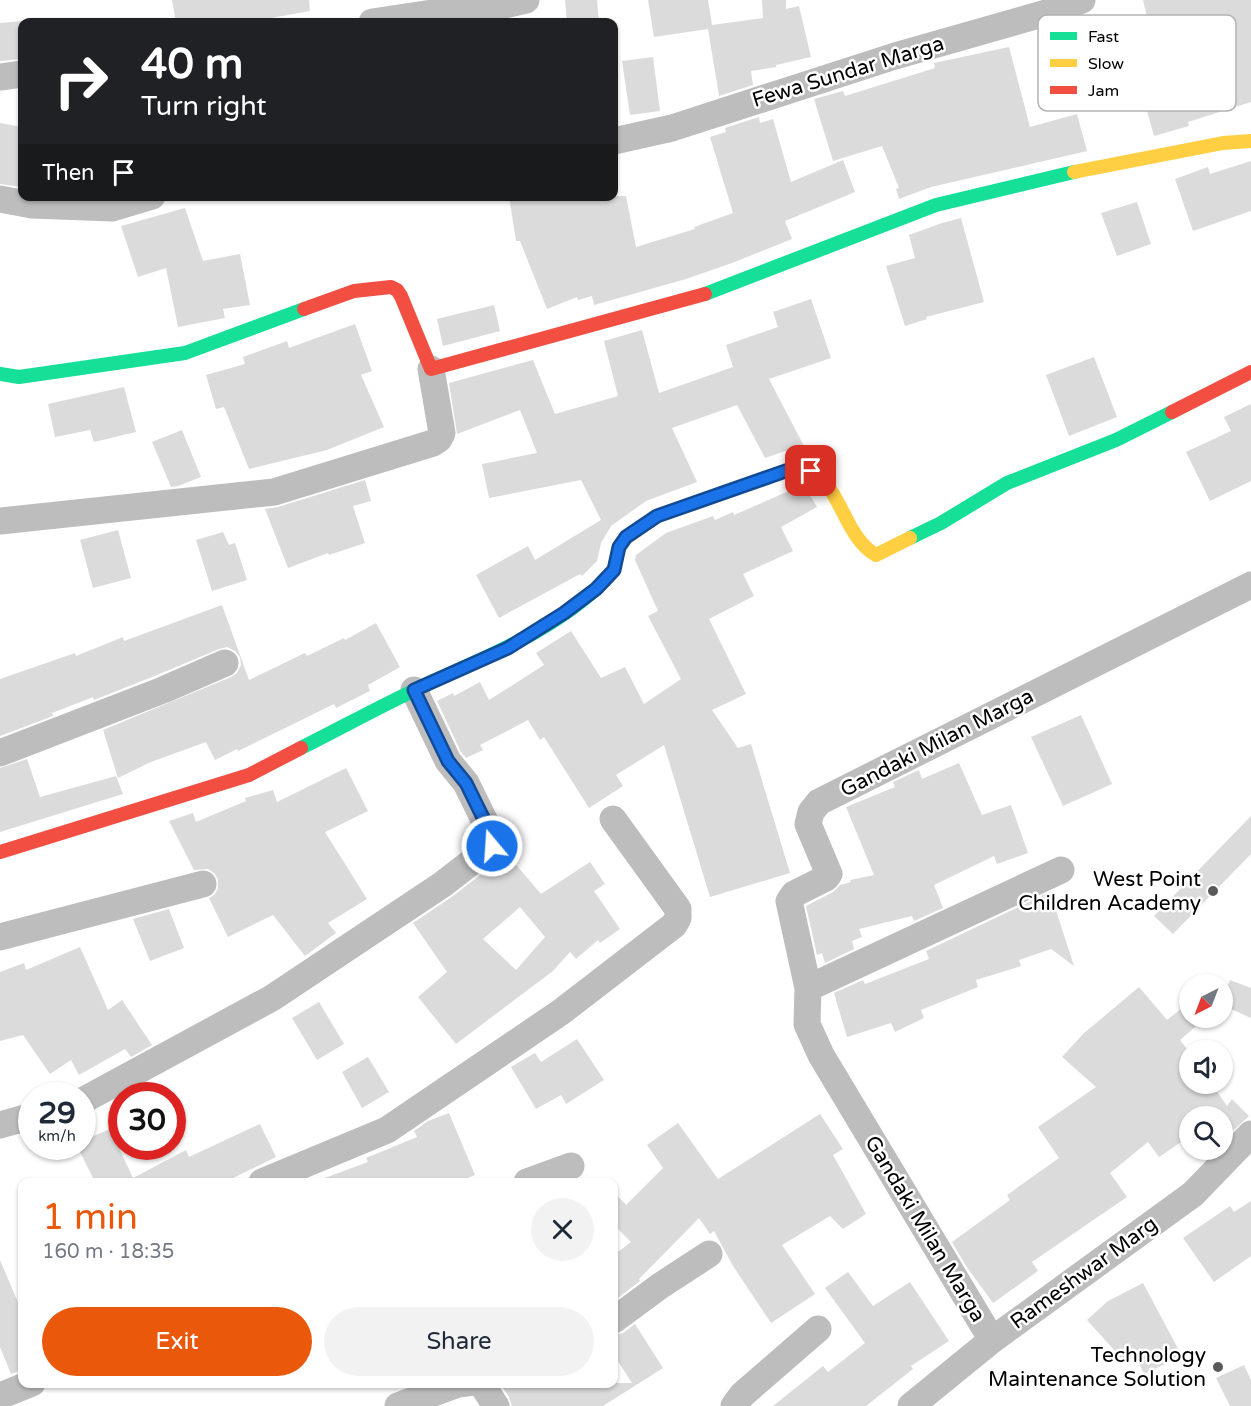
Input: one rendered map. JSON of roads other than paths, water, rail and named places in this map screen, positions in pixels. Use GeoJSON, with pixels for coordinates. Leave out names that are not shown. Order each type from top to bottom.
{"type":"FeatureCollection","features":[{"type":"Feature","properties":{"kind":"street"},"geometry":{"type":"LineString","coordinates":[[427,18],[454,16],[526,0]]}},
{"type":"Feature","properties":{"kind":"street","name":"Fewa Sundar Marga"},"geometry":{"type":"LineString","coordinates":[[1039,15],[1082,0]]}},
{"type":"Feature","properties":{"kind":"street","name":"Fewa Sundar Marga"},"geometry":{"type":"LineString","coordinates":[[618,140],[672,128],[895,56],[1038,15]]}},
{"type":"Feature","properties":{"kind":"street"},"geometry":{"type":"LineString","coordinates":[[0,78],[18,75]]}},
{"type":"Feature","properties":{"kind":"street"},"geometry":{"type":"LineString","coordinates":[[431,369],[704,294],[936,205],[1071,173],[1223,143],[1251,141]]}},
{"type":"Feature","properties":{"kind":"street"},"geometry":{"type":"LineString","coordinates":[[0,199],[32,205],[112,207],[134,201]]}},
{"type":"Feature","properties":{"kind":"street"},"geometry":{"type":"LineString","coordinates":[[0,374],[19,377],[185,352],[354,291],[391,287],[401,296],[431,369],[442,433],[433,443],[274,492],[0,521]]}},
{"type":"Feature","properties":{"kind":"street"},"geometry":{"type":"LineString","coordinates":[[0,852],[249,775],[414,690],[508,648],[564,613],[596,589],[614,570],[619,547],[626,537],[657,516],[797,467],[811,471],[826,485],[865,549],[876,555],[941,523],[1007,483],[1116,440],[1251,372]]}},
{"type":"Feature","properties":{"kind":"street","name":"Gandaki Milan Marga"},"geometry":{"type":"LineString","coordinates":[[992,1340],[821,1055],[807,1024],[808,988],[789,901],[794,894],[828,876],[808,824],[811,812],[819,802],[1251,585]]}},
{"type":"Feature","properties":{"kind":"street"},"geometry":{"type":"LineString","coordinates":[[0,753],[225,663]]}},
{"type":"Feature","properties":{"kind":"street"},"geometry":{"type":"LineString","coordinates":[[96,1093],[272,998],[443,884],[492,846],[494,840],[466,783],[448,761],[414,690]]}},
{"type":"Feature","properties":{"kind":"street"},"geometry":{"type":"LineString","coordinates":[[272,1178],[387,1130],[561,1012],[674,925],[678,918],[678,909],[613,819]]}},
{"type":"Feature","properties":{"kind":"street"},"geometry":{"type":"LineString","coordinates":[[808,988],[1061,870]]}},
{"type":"Feature","properties":{"kind":"street"},"geometry":{"type":"LineString","coordinates":[[0,937],[203,884]]}},
{"type":"Feature","properties":{"kind":"street"},"geometry":{"type":"LineString","coordinates":[[0,1125],[18,1120]]}},
{"type":"Feature","properties":{"kind":"street","name":"Rameshwar Marg"},"geometry":{"type":"LineString","coordinates":[[911,1406],[992,1340],[1193,1194],[1251,1134]]}},
{"type":"Feature","properties":{"kind":"street"},"geometry":{"type":"LineString","coordinates":[[538,1178],[571,1166]]}},
{"type":"Feature","properties":{"kind":"street"},"geometry":{"type":"LineString","coordinates":[[618,1317],[709,1254]]}},
{"type":"Feature","properties":{"kind":"street"},"geometry":{"type":"LineString","coordinates":[[734,1406],[742,1395],[818,1329]]}},
{"type":"Feature","properties":{"kind":"street"},"geometry":{"type":"LineString","coordinates":[[0,1396],[20,1388]]}},
{"type":"Feature","properties":{"kind":"street"},"geometry":{"type":"LineString","coordinates":[[398,1406],[451,1388]]}},
{"type":"Feature","properties":{"kind":"street"},"geometry":{"type":"LineString","coordinates":[[473,1388],[496,1406]]}},
{"type":"Feature","properties":{"kind":"place","name":"West Point Children Academy"},"geometry":{"type":"Point","coordinates":[1213,891]}},
{"type":"Feature","properties":{"kind":"place","name":"Technology Maintenance Solution"},"geometry":{"type":"Point","coordinates":[1218,1367]}}]}
